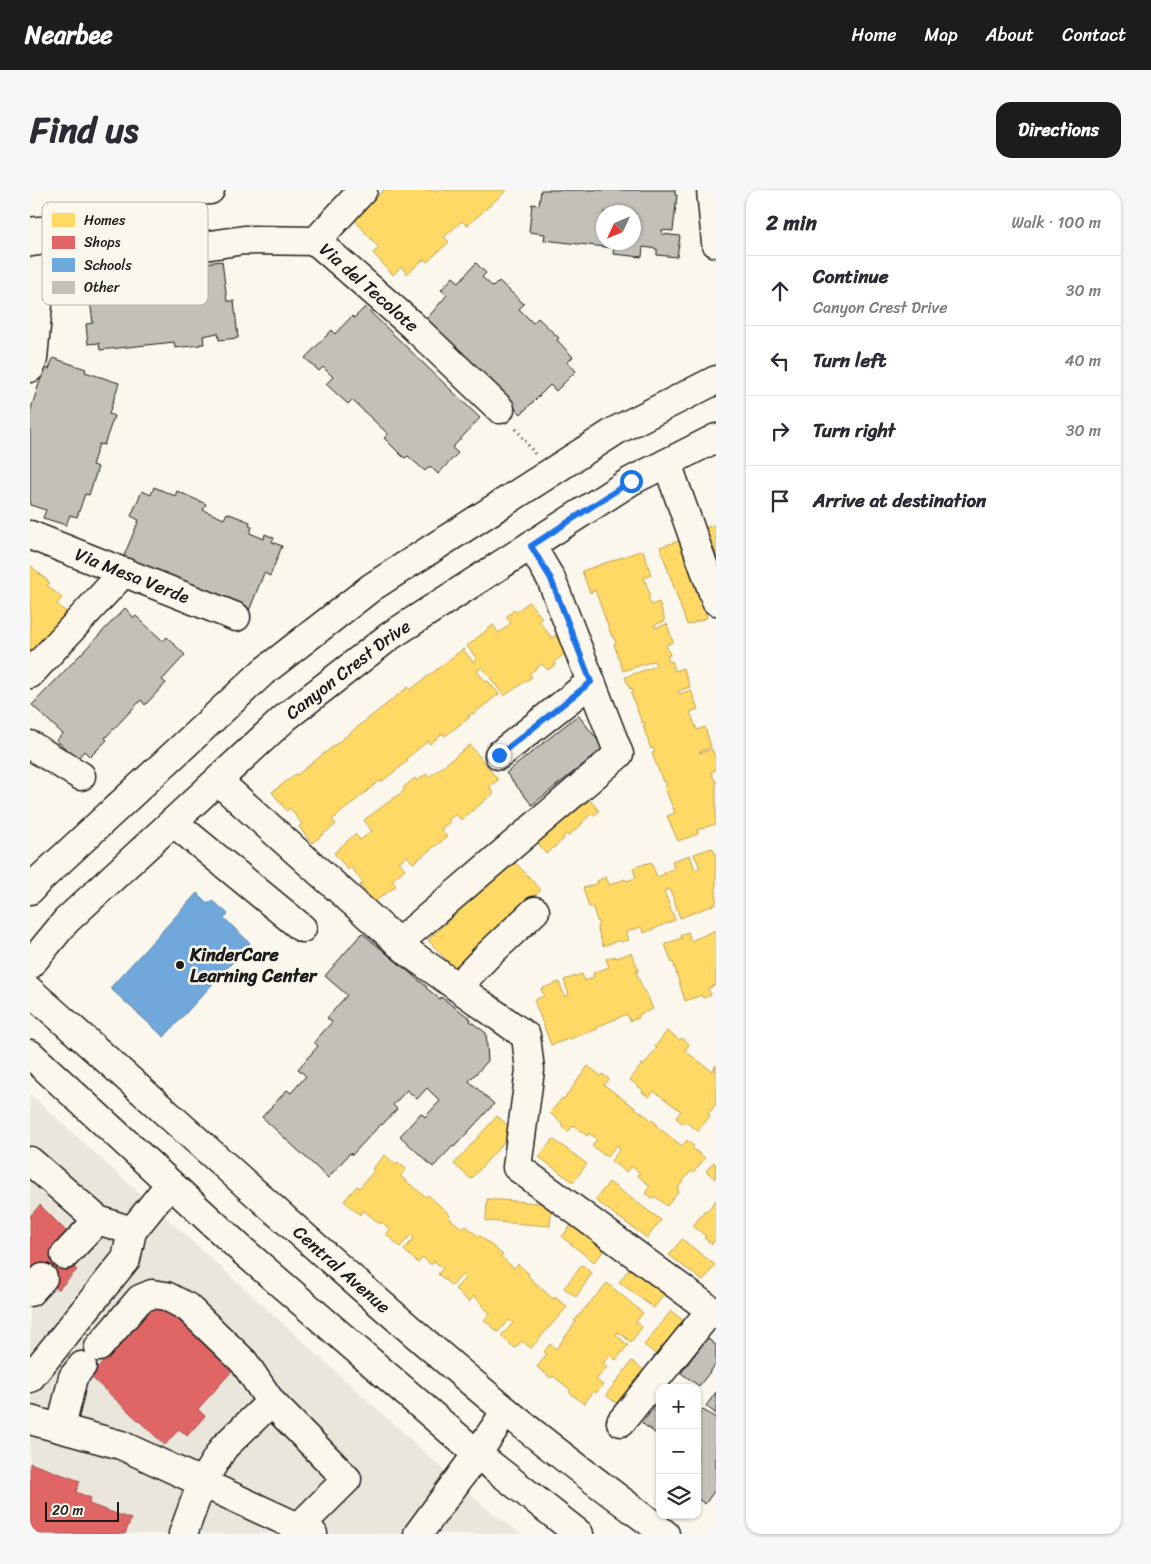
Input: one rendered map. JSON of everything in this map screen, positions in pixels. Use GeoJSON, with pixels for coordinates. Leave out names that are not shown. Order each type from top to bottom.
{"type":"FeatureCollection","features":[{"type":"Feature","properties":{"kind":"main road"},"geometry":{"type":"LineString","coordinates":[[30,202],[210,190]]}},
{"type":"Feature","properties":{"kind":"main road"},"geometry":{"type":"LineString","coordinates":[[316,241],[363,190]]}},
{"type":"Feature","properties":{"kind":"main road"},"geometry":{"type":"LineString","coordinates":[[711,190],[716,244]]}},
{"type":"Feature","properties":{"kind":"main road","name":"Via del Tecolote"},"geometry":{"type":"LineString","coordinates":[[208,246],[244,240],[316,241],[412,325],[500,409]]}},
{"type":"Feature","properties":{"kind":"main road"},"geometry":{"type":"LineString","coordinates":[[30,368],[33,359],[36,272]]}},
{"type":"Feature","properties":{"kind":"main road"},"geometry":{"type":"LineString","coordinates":[[30,890],[262,672],[372,587],[618,430],[716,380]]}},
{"type":"Feature","properties":{"kind":"main road","name":"Canyon Crest Drive"},"geometry":{"type":"LineString","coordinates":[[30,965],[66,921],[286,717],[390,636],[631,481],[716,438]]}},
{"type":"Feature","properties":{"kind":"main road"},"geometry":{"type":"LineString","coordinates":[[667,463],[716,601]]}},
{"type":"Feature","properties":{"kind":"main road","name":"Via Mesa Verde"},"geometry":{"type":"LineString","coordinates":[[30,534],[236,617]]}},
{"type":"Feature","properties":{"kind":"main road"},"geometry":{"type":"LineString","coordinates":[[398,943],[619,754],[551,579],[531,546]]}},
{"type":"Feature","properties":{"kind":"main road"},"geometry":{"type":"LineString","coordinates":[[30,674],[124,572]]}},
{"type":"Feature","properties":{"kind":"main road"},"geometry":{"type":"LineString","coordinates":[[499,755],[591,682]]}},
{"type":"Feature","properties":{"kind":"main road"},"geometry":{"type":"LineString","coordinates":[[30,745],[81,776]]}},
{"type":"Feature","properties":{"kind":"main road"},"geometry":{"type":"LineString","coordinates":[[218,781],[411,954],[526,1036],[530,1070],[517,1166],[713,1312],[621,1422]]}},
{"type":"Feature","properties":{"kind":"main road"},"geometry":{"type":"LineString","coordinates":[[173,822],[302,928]]}},
{"type":"Feature","properties":{"kind":"main road"},"geometry":{"type":"LineString","coordinates":[[457,987],[535,911]]}},
{"type":"Feature","properties":{"kind":"main road","name":"Central Avenue"},"geometry":{"type":"LineString","coordinates":[[30,991],[280,1215],[506,1411],[665,1534]]}},
{"type":"Feature","properties":{"kind":"main road"},"geometry":{"type":"LineString","coordinates":[[30,1054],[242,1250],[477,1454],[579,1534]]}},
{"type":"Feature","properties":{"kind":"main road"},"geometry":{"type":"LineString","coordinates":[[30,1161],[98,1220],[132,1231]]}},
{"type":"Feature","properties":{"kind":"main road"},"geometry":{"type":"LineString","coordinates":[[30,1378],[126,1259],[132,1231],[170,1184]]}},
{"type":"Feature","properties":{"kind":"main road"},"geometry":{"type":"LineString","coordinates":[[65,1255],[98,1220]]}},
{"type":"Feature","properties":{"kind":"main road"},"geometry":{"type":"LineString","coordinates":[[30,1420],[121,1445],[306,1531],[347,1479],[271,1402],[244,1362],[186,1307],[166,1296],[152,1294],[140,1300],[73,1377],[61,1428]]}},
{"type":"Feature","properties":{"kind":"main road"},"geometry":{"type":"LineString","coordinates":[[183,1534],[202,1482],[224,1447],[271,1402]]}},
{"type":"Feature","properties":{"kind":"main road"},"geometry":{"type":"LineString","coordinates":[[418,1534],[506,1411]]}},
{"type":"Feature","properties":{"kind":"path"},"geometry":{"type":"LineString","coordinates":[[500,409],[550,473]]}},
{"type":"Feature","properties":{"kind":"shaded area"},"geometry":{"type":"Polygon","coordinates":[[[30,1094],[485,1507],[521,1534],[30,1534],[30,1094]]]}},
{"type":"Feature","properties":{"kind":"building: Homes"},"geometry":{"type":"Polygon","coordinates":[[[384,190],[507,190],[467,226],[462,221],[444,237],[449,242],[427,262],[424,259],[407,274],[401,267],[393,275],[373,253],[379,248],[353,218],[384,190]]]}},
{"type":"Feature","properties":{"kind":"building: Homes"},"geometry":{"type":"Polygon","coordinates":[[[716,524],[716,559],[705,528],[716,524]]]}},
{"type":"Feature","properties":{"kind":"building: Homes"},"geometry":{"type":"Polygon","coordinates":[[[679,541],[707,618],[687,625],[660,547],[679,541]]]}},
{"type":"Feature","properties":{"kind":"building: Homes"},"geometry":{"type":"Polygon","coordinates":[[[643,550],[651,575],[644,578],[650,595],[648,596],[651,605],[659,602],[665,621],[654,625],[655,628],[667,624],[673,642],[666,645],[670,655],[667,656],[669,662],[672,661],[675,671],[683,668],[690,687],[678,691],[679,694],[691,690],[698,709],[690,712],[697,730],[705,727],[711,747],[699,752],[712,749],[716,760],[716,770],[711,772],[716,780],[716,824],[697,830],[698,834],[678,841],[667,816],[675,813],[664,786],[667,785],[665,781],[663,782],[652,753],[655,752],[653,748],[651,749],[643,726],[645,725],[644,722],[642,723],[631,693],[633,692],[632,688],[630,689],[625,677],[656,666],[654,661],[623,671],[614,644],[616,643],[612,637],[595,590],[590,593],[582,571],[643,550]]]}},
{"type":"Feature","properties":{"kind":"building: Homes"},"geometry":{"type":"Polygon","coordinates":[[[30,565],[50,583],[47,585],[62,598],[57,604],[72,617],[30,663],[30,565]]]}},
{"type":"Feature","properties":{"kind":"building: Homes"},"geometry":{"type":"Polygon","coordinates":[[[529,602],[542,618],[539,621],[552,638],[555,635],[568,651],[554,662],[556,664],[548,670],[542,664],[529,674],[532,677],[504,696],[482,667],[477,671],[499,694],[468,716],[470,717],[445,736],[443,733],[430,744],[428,741],[406,759],[408,761],[381,782],[379,781],[332,820],[336,824],[312,843],[299,827],[302,824],[290,808],[287,811],[272,792],[297,775],[408,687],[410,690],[463,649],[473,662],[477,659],[467,646],[493,625],[499,633],[511,623],[506,617],[529,602]]]}},
{"type":"Feature","properties":{"kind":"building: Homes"},"geometry":{"type":"Polygon","coordinates":[[[470,745],[498,780],[489,787],[494,793],[461,820],[456,814],[448,820],[450,822],[441,829],[447,837],[413,863],[407,856],[399,862],[405,869],[392,880],[396,886],[374,902],[360,885],[363,883],[351,867],[348,870],[334,853],[355,834],[360,840],[372,831],[364,820],[405,790],[403,788],[415,778],[417,781],[426,774],[429,777],[470,745]]]}},
{"type":"Feature","properties":{"kind":"building: Homes"},"geometry":{"type":"Polygon","coordinates":[[[590,800],[599,811],[593,816],[591,814],[568,836],[566,834],[563,837],[564,839],[546,854],[537,842],[590,800]]]}},
{"type":"Feature","properties":{"kind":"building: Homes"},"geometry":{"type":"Polygon","coordinates":[[[712,848],[716,854],[716,904],[680,918],[670,889],[664,891],[675,920],[644,933],[641,927],[626,932],[629,940],[621,942],[620,940],[603,946],[597,927],[599,926],[592,906],[589,907],[583,888],[598,883],[597,881],[606,877],[609,885],[625,879],[626,881],[636,878],[633,868],[651,862],[657,877],[665,874],[664,872],[674,869],[672,861],[690,855],[695,870],[700,868],[694,854],[712,848]]]}},
{"type":"Feature","properties":{"kind":"building: Homes"},"geometry":{"type":"Polygon","coordinates":[[[513,860],[541,890],[457,971],[428,940],[513,860]]]}},
{"type":"Feature","properties":{"kind":"building: Homes"},"geometry":{"type":"Polygon","coordinates":[[[716,930],[716,985],[708,988],[711,995],[703,998],[702,995],[685,1001],[673,962],[665,944],[682,938],[680,935],[688,932],[691,941],[716,930]]]}},
{"type":"Feature","properties":{"kind":"building: Homes"},"geometry":{"type":"Polygon","coordinates":[[[631,953],[639,970],[636,972],[653,1009],[638,1015],[639,1018],[630,1021],[627,1014],[597,1027],[598,1029],[551,1045],[534,1000],[544,996],[541,989],[559,982],[565,997],[569,995],[564,980],[582,974],[585,981],[594,977],[593,973],[609,967],[606,959],[631,953]]]}},
{"type":"Feature","properties":{"kind":"building: Homes"},"geometry":{"type":"Polygon","coordinates":[[[667,1031],[680,1040],[682,1038],[689,1044],[685,1051],[712,1071],[716,1065],[716,1104],[708,1114],[710,1116],[698,1131],[686,1122],[684,1124],[676,1118],[681,1111],[654,1091],[649,1097],[630,1080],[657,1048],[655,1047],[667,1031]]]}},
{"type":"Feature","properties":{"kind":"building: Homes"},"geometry":{"type":"Polygon","coordinates":[[[588,1066],[601,1076],[602,1074],[609,1079],[604,1085],[657,1124],[656,1126],[682,1146],[687,1140],[694,1146],[692,1148],[705,1158],[693,1173],[691,1171],[667,1206],[655,1196],[653,1199],[645,1193],[650,1186],[637,1175],[640,1173],[631,1166],[626,1172],[611,1161],[620,1149],[617,1145],[607,1157],[592,1146],[597,1139],[589,1133],[587,1136],[573,1125],[568,1132],[561,1126],[563,1124],[550,1113],[562,1098],[564,1099],[588,1066]]]}},
{"type":"Feature","properties":{"kind":"building: Homes"},"geometry":{"type":"Polygon","coordinates":[[[497,1116],[514,1131],[471,1179],[454,1164],[497,1116]]]}},
{"type":"Feature","properties":{"kind":"building: Homes"},"geometry":{"type":"Polygon","coordinates":[[[553,1139],[587,1164],[573,1182],[539,1157],[553,1139]]]}},
{"type":"Feature","properties":{"kind":"building: Homes"},"geometry":{"type":"Polygon","coordinates":[[[385,1155],[396,1165],[398,1163],[406,1169],[400,1176],[426,1197],[428,1195],[450,1215],[448,1217],[463,1229],[466,1226],[479,1235],[503,1255],[501,1257],[514,1268],[518,1264],[553,1299],[555,1297],[567,1307],[531,1348],[522,1341],[515,1348],[501,1336],[513,1323],[509,1320],[498,1332],[484,1320],[490,1313],[482,1304],[474,1296],[469,1302],[455,1289],[465,1278],[462,1275],[452,1286],[438,1274],[443,1268],[434,1261],[431,1265],[423,1257],[418,1263],[404,1250],[414,1238],[411,1235],[400,1247],[386,1234],[390,1230],[382,1222],[380,1224],[363,1210],[360,1215],[344,1201],[357,1186],[359,1188],[374,1171],[372,1169],[385,1155]]]}},
{"type":"Feature","properties":{"kind":"building: Homes"},"geometry":{"type":"Polygon","coordinates":[[[714,1162],[716,1164],[715,1179],[706,1171],[714,1162]]]}},
{"type":"Feature","properties":{"kind":"building: Homes"},"geometry":{"type":"Polygon","coordinates":[[[609,1182],[661,1220],[647,1238],[595,1200],[609,1182]]]}},
{"type":"Feature","properties":{"kind":"building: Homes"},"geometry":{"type":"Polygon","coordinates":[[[487,1199],[552,1204],[550,1226],[486,1221],[487,1199]]]}},
{"type":"Feature","properties":{"kind":"building: Homes"},"geometry":{"type":"Polygon","coordinates":[[[716,1200],[716,1238],[712,1244],[704,1238],[706,1236],[693,1226],[705,1210],[707,1211],[716,1200]]]}},
{"type":"Feature","properties":{"kind":"building: Homes"},"geometry":{"type":"Polygon","coordinates":[[[576,1219],[609,1245],[594,1262],[562,1237],[576,1219]]]}},
{"type":"Feature","properties":{"kind":"building: Homes"},"geometry":{"type":"Polygon","coordinates":[[[682,1239],[715,1265],[703,1281],[669,1255],[682,1239]]]}},
{"type":"Feature","properties":{"kind":"building: Homes"},"geometry":{"type":"Polygon","coordinates":[[[633,1264],[667,1290],[654,1308],[619,1282],[633,1264]]]}},
{"type":"Feature","properties":{"kind":"building: Homes"},"geometry":{"type":"Polygon","coordinates":[[[582,1265],[592,1273],[576,1297],[564,1288],[582,1265]]]}},
{"type":"Feature","properties":{"kind":"building: Homes"},"geometry":{"type":"Polygon","coordinates":[[[607,1283],[643,1313],[636,1322],[642,1327],[631,1342],[618,1332],[616,1335],[628,1345],[616,1360],[610,1355],[603,1364],[607,1367],[596,1380],[603,1385],[596,1393],[594,1391],[584,1404],[569,1392],[571,1390],[553,1376],[551,1378],[537,1367],[547,1354],[544,1352],[550,1344],[556,1349],[576,1322],[574,1321],[607,1283]]]}},
{"type":"Feature","properties":{"kind":"building: Homes"},"geometry":{"type":"Polygon","coordinates":[[[671,1311],[689,1325],[662,1359],[644,1345],[671,1311]]]}},
{"type":"Feature","properties":{"kind":"building: Homes"},"geometry":{"type":"Polygon","coordinates":[[[632,1361],[650,1375],[624,1409],[606,1395],[632,1361]]]}},
{"type":"Feature","properties":{"kind":"building: Shops"},"geometry":{"type":"Polygon","coordinates":[[[40,1205],[67,1232],[53,1248],[77,1270],[58,1290],[34,1268],[30,1273],[30,1216],[40,1205]]]}},
{"type":"Feature","properties":{"kind":"building: Shops"},"geometry":{"type":"Polygon","coordinates":[[[159,1302],[233,1370],[198,1409],[205,1416],[187,1436],[179,1429],[165,1445],[90,1376],[159,1302]]]}},
{"type":"Feature","properties":{"kind":"building: Shops"},"geometry":{"type":"Polygon","coordinates":[[[30,1463],[80,1481],[76,1492],[91,1498],[89,1504],[131,1519],[125,1534],[30,1534],[30,1463]]]}},
{"type":"Feature","properties":{"kind":"building: Schools","name":"KinderCare Learning Center"},"geometry":{"type":"Polygon","coordinates":[[[197,893],[208,904],[212,900],[228,914],[224,918],[250,943],[164,1037],[110,988],[197,893]]]}},
{"type":"Feature","properties":{"kind":"building: Other"},"geometry":{"type":"Polygon","coordinates":[[[541,190],[675,190],[675,195],[677,195],[673,231],[662,230],[662,234],[680,236],[677,257],[657,255],[657,249],[643,247],[642,257],[613,254],[614,250],[641,250],[641,205],[596,205],[596,246],[544,240],[545,234],[529,232],[532,204],[539,205],[541,190]]]}},
{"type":"Feature","properties":{"kind":"building: Other"},"geometry":{"type":"Polygon","coordinates":[[[222,261],[227,301],[234,301],[238,338],[219,340],[218,333],[203,336],[204,344],[175,348],[174,342],[100,350],[99,343],[88,344],[86,324],[93,323],[91,305],[208,305],[208,263],[222,261]]]}},
{"type":"Feature","properties":{"kind":"building: Other"},"geometry":{"type":"Polygon","coordinates":[[[476,263],[486,273],[482,277],[493,287],[499,281],[524,304],[519,309],[533,323],[538,318],[559,338],[557,340],[573,357],[567,362],[576,371],[556,391],[550,385],[521,414],[425,321],[447,295],[441,290],[453,277],[459,282],[476,263]]]}},
{"type":"Feature","properties":{"kind":"building: Other"},"geometry":{"type":"Polygon","coordinates":[[[365,307],[480,418],[452,448],[458,453],[438,474],[430,466],[425,471],[408,456],[405,458],[402,456],[384,438],[388,434],[352,400],[348,404],[326,384],[333,377],[323,367],[319,371],[305,358],[332,330],[335,334],[352,316],[354,318],[365,307]]]}},
{"type":"Feature","properties":{"kind":"building: Other"},"geometry":{"type":"Polygon","coordinates":[[[53,358],[86,369],[85,372],[119,383],[109,414],[114,416],[104,445],[99,444],[92,465],[98,467],[89,495],[85,494],[77,517],[70,515],[66,525],[43,518],[46,510],[30,505],[30,412],[44,368],[49,369],[53,358]]]}},
{"type":"Feature","properties":{"kind":"building: Other"},"geometry":{"type":"Polygon","coordinates":[[[154,487],[175,496],[177,491],[206,504],[203,510],[224,519],[227,513],[250,522],[249,526],[252,527],[250,533],[264,539],[265,534],[274,538],[272,542],[282,546],[270,576],[264,573],[249,611],[123,558],[139,520],[131,516],[142,491],[151,495],[154,487]]]}},
{"type":"Feature","properties":{"kind":"building: Other"},"geometry":{"type":"Polygon","coordinates":[[[125,608],[134,618],[136,616],[163,641],[167,637],[185,655],[162,680],[166,683],[145,705],[141,700],[90,757],[84,751],[77,759],[56,740],[63,734],[32,705],[125,608]]]}},
{"type":"Feature","properties":{"kind":"building: Other"},"geometry":{"type":"Polygon","coordinates":[[[578,715],[604,748],[532,805],[506,773],[578,715]]]}},
{"type":"Feature","properties":{"kind":"building: Other"},"geometry":{"type":"Polygon","coordinates":[[[362,933],[426,988],[471,1019],[470,1021],[486,1033],[488,1061],[469,1081],[494,1104],[433,1167],[400,1136],[421,1113],[425,1117],[440,1101],[427,1088],[417,1099],[407,1090],[393,1105],[397,1109],[352,1155],[350,1153],[328,1178],[262,1117],[287,1090],[291,1093],[306,1076],[298,1069],[318,1046],[314,1042],[332,1022],[327,1018],[347,995],[325,976],[362,933]]]}},
{"type":"Feature","properties":{"kind":"building: Other"},"geometry":{"type":"Polygon","coordinates":[[[707,1338],[716,1345],[716,1364],[701,1384],[696,1384],[681,1373],[707,1338]]]}},
{"type":"Feature","properties":{"kind":"building: Other"},"geometry":{"type":"Polygon","coordinates":[[[716,1392],[716,1414],[706,1406],[716,1392]]]}},
{"type":"Feature","properties":{"kind":"building: Other"},"geometry":{"type":"Polygon","coordinates":[[[656,1405],[656,1434],[642,1423],[656,1405]]]}},
{"type":"Feature","properties":{"kind":"building: Other"},"geometry":{"type":"Polygon","coordinates":[[[703,1410],[716,1418],[716,1491],[705,1504],[701,1501],[701,1412],[703,1410]]]}},
{"type":"Feature","properties":{"kind":"place","name":"KinderCare Learning Center"},"geometry":{"type":"Point","coordinates":[180,965]}},
{"type":"Feature","properties":{"kind":"route"},"geometry":{"type":"LineString","coordinates":[[499,755],[591,682],[551,579],[531,546],[631,481]]}}]}
